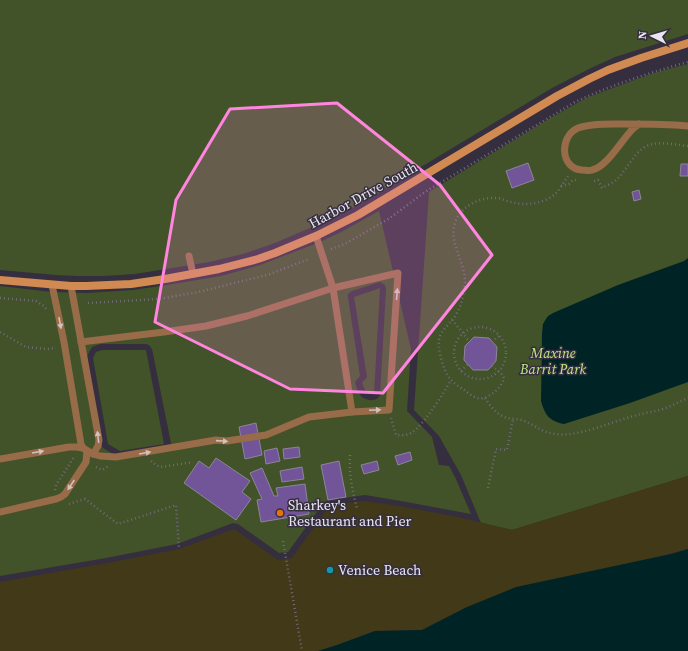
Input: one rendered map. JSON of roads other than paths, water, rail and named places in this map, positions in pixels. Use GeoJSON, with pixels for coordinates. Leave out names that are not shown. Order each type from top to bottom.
{"type":"FeatureCollection","features":[{"type":"Feature","properties":{"kind":"street","name":"Harbor Drive South"},"geometry":{"type":"LineString","coordinates":[[0,280],[71,286],[131,284],[219,269],[258,259],[316,236],[358,216],[557,96],[588,79],[641,58],[688,43]]}},
{"type":"Feature","properties":{"kind":"lane"},"geometry":{"type":"LineString","coordinates":[[639,124],[631,130],[601,166],[591,171],[574,168],[565,156],[565,144],[568,136],[579,128],[592,125],[639,124],[688,126]]}},
{"type":"Feature","properties":{"kind":"lane"},"geometry":{"type":"LineString","coordinates":[[316,236],[333,288],[352,412]]}},
{"type":"Feature","properties":{"kind":"lane"},"geometry":{"type":"LineString","coordinates":[[190,256],[193,274]]}},
{"type":"Feature","properties":{"kind":"lane"},"geometry":{"type":"LineString","coordinates":[[0,459],[77,446],[100,456],[116,457],[216,440],[227,442],[266,435],[309,417],[352,412],[389,410],[398,273],[333,288],[247,316],[206,326],[81,342]]}},
{"type":"Feature","properties":{"kind":"lane"},"geometry":{"type":"LineString","coordinates":[[0,512],[61,498],[86,462],[87,451],[81,444],[64,342],[52,285]]}},
{"type":"Feature","properties":{"kind":"lane"},"geometry":{"type":"LineString","coordinates":[[71,286],[99,440],[98,446],[87,451]]}},
{"type":"Feature","properties":{"kind":"place","name":"Sharkey's Restaurant and Pier"},"geometry":{"type":"Point","coordinates":[280,513]}},
{"type":"Feature","properties":{"kind":"place","name":"Venice Beach"},"geometry":{"type":"Point","coordinates":[330,570]}},
{"type":"Feature","properties":{"kind":"park label","name":"Maxine Barrit Park"},"geometry":{"type":"Point","coordinates":[553,362]}}]}
